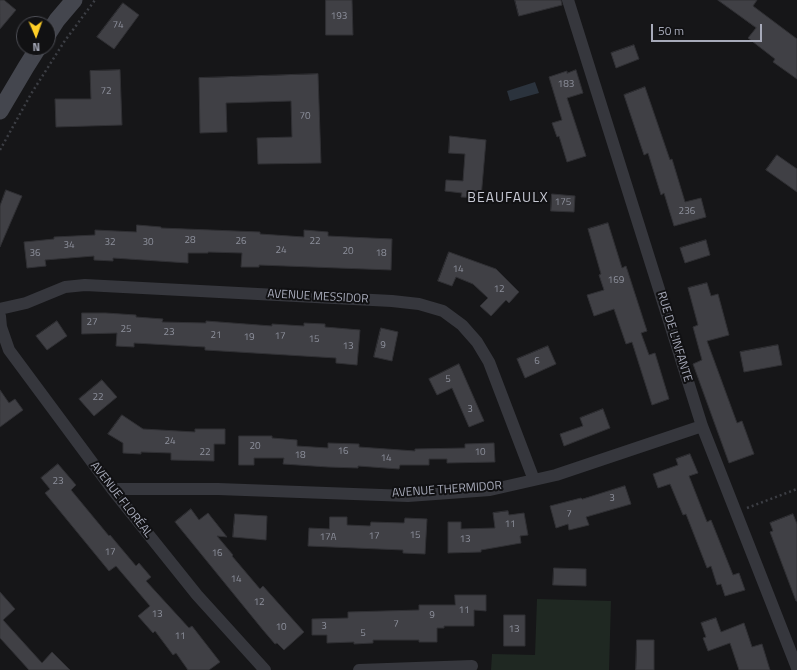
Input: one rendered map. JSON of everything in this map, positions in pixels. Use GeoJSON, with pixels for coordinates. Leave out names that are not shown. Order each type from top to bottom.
{"type":"FeatureCollection","features":[{"type":"Feature","properties":{"kind":"main road"},"geometry":{"type":"LineString","coordinates":[[56,22],[74,0]]}},
{"type":"Feature","properties":{"kind":"main road"},"geometry":{"type":"LineString","coordinates":[[0,111],[33,56]]}},
{"type":"Feature","properties":{"kind":"street","name":"RUE DE L'INFANTE"},"geometry":{"type":"LineString","coordinates":[[568,0],[702,426],[797,668]]}},
{"type":"Feature","properties":{"kind":"street","name":"AVENUE MESSIDOR"},"geometry":{"type":"LineString","coordinates":[[0,309],[26,303],[65,287],[85,285],[392,301],[419,304],[443,312],[462,325],[477,342],[489,362],[534,480]]}},
{"type":"Feature","properties":{"kind":"street","name":"AVENUE FLORÉAL"},"geometry":{"type":"LineString","coordinates":[[0,316],[1,327],[9,350],[112,489],[197,595],[265,670]]}},
{"type":"Feature","properties":{"kind":"street","name":"AVENUE THERMIDOR"},"geometry":{"type":"LineString","coordinates":[[112,489],[218,488],[408,496],[490,490],[563,473],[702,426]]}},
{"type":"Feature","properties":{"kind":"street"},"geometry":{"type":"LineString","coordinates":[[359,670],[472,666]]}},
{"type":"Feature","properties":{"kind":"path"},"geometry":{"type":"LineString","coordinates":[[0,150],[39,81],[64,42],[95,0]]}},
{"type":"Feature","properties":{"kind":"path"},"geometry":{"type":"LineString","coordinates":[[736,513],[797,489]]}},
{"type":"Feature","properties":{"kind":"shaded area"},"geometry":{"type":"Polygon","coordinates":[[[535,82],[539,93],[510,101],[507,91],[535,82]]]}},
{"type":"Feature","properties":{"kind":"shaded area"},"geometry":{"type":"Polygon","coordinates":[[[537,599],[611,601],[609,670],[491,670],[492,654],[535,655],[537,599]]]}},
{"type":"Feature","properties":{"kind":"building"},"geometry":{"type":"Polygon","coordinates":[[[0,0],[4,0],[16,10],[0,29],[0,0]]]}},
{"type":"Feature","properties":{"kind":"building"},"geometry":{"type":"Polygon","coordinates":[[[326,0],[352,0],[353,35],[326,35],[326,0]]]}},
{"type":"Feature","properties":{"kind":"building"},"geometry":{"type":"Polygon","coordinates":[[[515,0],[561,0],[562,5],[519,16],[515,0]]]}},
{"type":"Feature","properties":{"kind":"building"},"geometry":{"type":"Polygon","coordinates":[[[718,0],[757,0],[753,6],[797,39],[797,79],[773,62],[775,59],[748,38],[756,28],[718,0]]]}},
{"type":"Feature","properties":{"kind":"building"},"geometry":{"type":"Polygon","coordinates":[[[123,3],[139,15],[114,49],[97,37],[123,3]]]}},
{"type":"Feature","properties":{"kind":"building"},"geometry":{"type":"Polygon","coordinates":[[[634,45],[639,59],[616,68],[611,53],[634,45]]]}},
{"type":"Feature","properties":{"kind":"building"},"geometry":{"type":"Polygon","coordinates":[[[120,70],[122,125],[56,127],[55,99],[91,99],[90,71],[120,70]]]}},
{"type":"Feature","properties":{"kind":"building"},"geometry":{"type":"Polygon","coordinates":[[[576,70],[583,93],[567,98],[586,156],[567,162],[559,136],[557,137],[552,123],[562,120],[549,77],[567,71],[567,73],[576,70]]]}},
{"type":"Feature","properties":{"kind":"building"},"geometry":{"type":"Polygon","coordinates":[[[318,74],[321,163],[258,164],[257,138],[292,137],[291,101],[226,103],[227,132],[200,133],[199,78],[318,74]]]}},
{"type":"Feature","properties":{"kind":"building"},"geometry":{"type":"Polygon","coordinates":[[[645,87],[670,160],[672,159],[685,202],[701,198],[706,217],[674,226],[664,193],[661,195],[648,153],[644,155],[624,95],[645,87]]]}},
{"type":"Feature","properties":{"kind":"building"},"geometry":{"type":"Polygon","coordinates":[[[450,136],[486,140],[481,198],[461,197],[462,193],[445,191],[446,180],[463,181],[465,154],[449,153],[450,136]]]}},
{"type":"Feature","properties":{"kind":"building"},"geometry":{"type":"Polygon","coordinates":[[[777,155],[797,169],[797,192],[766,170],[777,155]]]}},
{"type":"Feature","properties":{"kind":"building"},"geometry":{"type":"Polygon","coordinates":[[[6,190],[22,196],[0,247],[0,206],[6,190]]]}},
{"type":"Feature","properties":{"kind":"building"},"geometry":{"type":"Polygon","coordinates":[[[552,194],[575,196],[574,212],[551,211],[552,194]]]}},
{"type":"Feature","properties":{"kind":"building"},"geometry":{"type":"Polygon","coordinates":[[[608,223],[622,268],[626,266],[647,331],[641,333],[649,355],[655,353],[669,399],[652,405],[632,342],[626,344],[614,309],[594,316],[587,295],[604,290],[588,229],[608,223]]]}},
{"type":"Feature","properties":{"kind":"building"},"geometry":{"type":"Polygon","coordinates":[[[137,225],[161,228],[260,232],[260,234],[304,237],[304,230],[328,232],[328,236],[392,239],[391,270],[259,265],[259,267],[241,267],[242,253],[208,252],[188,253],[188,263],[113,258],[113,261],[94,260],[94,256],[45,260],[46,266],[27,268],[24,242],[54,239],[54,237],[95,235],[95,230],[136,232],[137,225]]]}},
{"type":"Feature","properties":{"kind":"building"},"geometry":{"type":"Polygon","coordinates":[[[706,240],[710,255],[685,263],[680,248],[706,240]]]}},
{"type":"Feature","properties":{"kind":"building"},"geometry":{"type":"Polygon","coordinates":[[[449,252],[496,269],[519,292],[509,303],[506,300],[491,316],[480,306],[488,298],[473,284],[456,277],[452,286],[438,281],[449,252]]]}},
{"type":"Feature","properties":{"kind":"building"},"geometry":{"type":"Polygon","coordinates":[[[707,283],[711,296],[718,294],[729,335],[707,341],[737,423],[742,421],[754,454],[729,463],[693,364],[702,360],[693,327],[698,325],[688,288],[707,283]]]}},
{"type":"Feature","properties":{"kind":"building"},"geometry":{"type":"Polygon","coordinates":[[[82,313],[136,315],[136,317],[163,319],[162,322],[206,323],[206,321],[272,326],[272,324],[304,326],[304,323],[325,324],[325,327],[360,330],[357,365],[336,363],[336,358],[205,350],[205,347],[134,343],[134,347],[116,346],[117,333],[82,334],[82,313]]]}},
{"type":"Feature","properties":{"kind":"building"},"geometry":{"type":"Polygon","coordinates":[[[57,321],[67,336],[47,350],[36,336],[57,321]]]}},
{"type":"Feature","properties":{"kind":"building"},"geometry":{"type":"Polygon","coordinates":[[[381,328],[398,332],[392,361],[374,357],[381,328]]]}},
{"type":"Feature","properties":{"kind":"building"},"geometry":{"type":"Polygon","coordinates":[[[778,345],[782,365],[744,372],[740,352],[778,345]]]}},
{"type":"Feature","properties":{"kind":"building"},"geometry":{"type":"Polygon","coordinates":[[[548,346],[556,364],[525,378],[517,359],[548,346]]]}},
{"type":"Feature","properties":{"kind":"building"},"geometry":{"type":"Polygon","coordinates":[[[459,364],[484,421],[469,427],[452,388],[437,395],[429,379],[459,364]]]}},
{"type":"Feature","properties":{"kind":"building"},"geometry":{"type":"Polygon","coordinates":[[[102,380],[117,397],[94,416],[79,399],[102,380]]]}},
{"type":"Feature","properties":{"kind":"building"},"geometry":{"type":"Polygon","coordinates":[[[0,390],[9,403],[15,399],[23,410],[0,427],[0,390]]]}},
{"type":"Feature","properties":{"kind":"building"},"geometry":{"type":"Polygon","coordinates":[[[603,409],[610,428],[564,446],[560,434],[583,426],[580,418],[603,409]]]}},
{"type":"Feature","properties":{"kind":"building"},"geometry":{"type":"Polygon","coordinates":[[[122,415],[143,429],[195,432],[195,429],[225,429],[225,444],[214,444],[214,461],[171,460],[171,453],[123,453],[123,443],[108,434],[122,415]]]}},
{"type":"Feature","properties":{"kind":"building"},"geometry":{"type":"Polygon","coordinates":[[[239,436],[272,436],[272,438],[297,440],[297,446],[328,448],[328,443],[359,444],[359,447],[415,451],[415,449],[465,448],[465,444],[494,443],[495,462],[447,463],[447,459],[429,459],[429,465],[400,465],[399,469],[358,466],[358,468],[283,464],[284,458],[254,458],[254,465],[239,465],[239,436]]]}},
{"type":"Feature","properties":{"kind":"building"},"geometry":{"type":"Polygon","coordinates":[[[690,454],[698,473],[689,476],[707,522],[711,520],[733,575],[739,573],[745,590],[725,596],[721,584],[717,585],[711,566],[707,568],[686,514],[683,515],[670,484],[658,488],[653,474],[678,465],[676,459],[690,454]]]}},
{"type":"Feature","properties":{"kind":"building"},"geometry":{"type":"Polygon","coordinates":[[[58,464],[76,485],[71,490],[136,566],[139,563],[151,577],[146,581],[189,628],[192,626],[220,662],[209,670],[188,670],[176,653],[173,655],[155,631],[153,633],[138,616],[150,606],[116,566],[109,571],[45,493],[50,489],[41,478],[58,464]]]}},
{"type":"Feature","properties":{"kind":"building"},"geometry":{"type":"Polygon","coordinates":[[[625,486],[631,504],[586,517],[589,525],[569,530],[568,524],[556,528],[550,506],[582,499],[625,486]]]}},
{"type":"Feature","properties":{"kind":"building"},"geometry":{"type":"Polygon","coordinates":[[[191,509],[199,520],[208,513],[227,537],[217,536],[233,555],[232,556],[260,589],[263,586],[304,632],[284,650],[277,643],[275,644],[263,630],[175,522],[191,509]]]}},
{"type":"Feature","properties":{"kind":"building"},"geometry":{"type":"Polygon","coordinates":[[[508,511],[509,515],[524,513],[528,535],[520,536],[521,543],[481,550],[481,552],[448,553],[448,522],[461,522],[461,529],[495,528],[493,513],[508,511]]]}},
{"type":"Feature","properties":{"kind":"building"},"geometry":{"type":"Polygon","coordinates":[[[235,514],[267,516],[266,540],[233,537],[235,514]]]}},
{"type":"Feature","properties":{"kind":"building"},"geometry":{"type":"Polygon","coordinates":[[[793,514],[797,524],[797,601],[770,532],[773,531],[770,523],[793,514]]]}},
{"type":"Feature","properties":{"kind":"building"},"geometry":{"type":"Polygon","coordinates":[[[330,517],[347,517],[347,525],[370,526],[371,522],[404,523],[405,518],[427,519],[425,554],[403,553],[403,550],[308,546],[309,528],[329,529],[330,517]]]}},
{"type":"Feature","properties":{"kind":"building"},"geometry":{"type":"Polygon","coordinates":[[[554,568],[586,569],[586,586],[553,585],[554,568]]]}},
{"type":"Feature","properties":{"kind":"building"},"geometry":{"type":"Polygon","coordinates":[[[0,592],[15,609],[3,620],[42,663],[52,652],[70,670],[29,670],[0,638],[0,592]]]}},
{"type":"Feature","properties":{"kind":"building"},"geometry":{"type":"Polygon","coordinates":[[[455,595],[486,595],[486,611],[474,610],[474,626],[444,626],[444,628],[437,628],[437,642],[419,642],[419,640],[373,640],[373,643],[327,643],[327,635],[312,635],[312,619],[348,618],[348,612],[419,610],[419,605],[455,605],[455,595]]]}},
{"type":"Feature","properties":{"kind":"building"},"geometry":{"type":"Polygon","coordinates":[[[504,615],[525,615],[525,646],[504,646],[504,615]]]}},
{"type":"Feature","properties":{"kind":"building"},"geometry":{"type":"Polygon","coordinates":[[[716,618],[721,632],[744,623],[752,647],[762,644],[770,670],[739,670],[730,643],[708,651],[703,638],[706,637],[701,623],[716,618]]]}},
{"type":"Feature","properties":{"kind":"building"},"geometry":{"type":"Polygon","coordinates":[[[637,640],[654,640],[654,670],[636,670],[637,640]]]}},
{"type":"Feature","properties":{"kind":"district","name":"BEAUFAULX"},"geometry":{"type":"Point","coordinates":[508,199]}}]}
